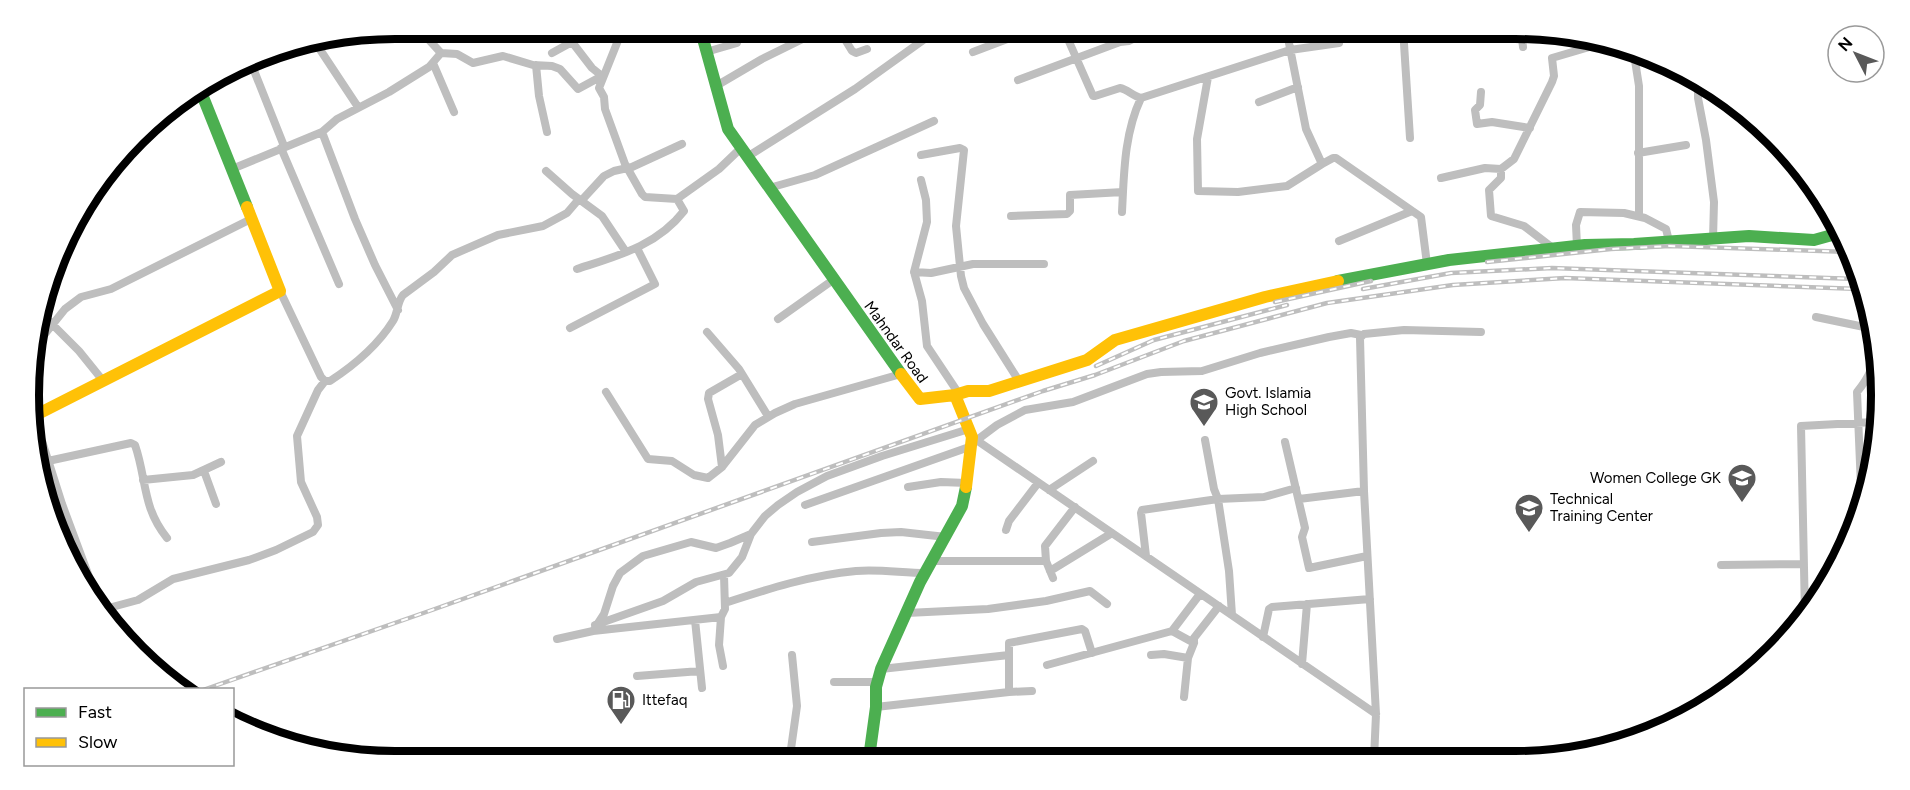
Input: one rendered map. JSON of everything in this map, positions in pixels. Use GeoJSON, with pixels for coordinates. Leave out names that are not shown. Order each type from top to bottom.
{"type":"FeatureCollection","features":[{"type":"Feature","properties":{"kind":"main road","name":"Mahndar Road"},"geometry":{"type":"LineString","coordinates":[[703,39],[728,129],[833,280],[920,399],[957,394]]}},
{"type":"Feature","properties":{"kind":"main road"},"geometry":{"type":"LineString","coordinates":[[40,413],[280,291],[202,96]]}},
{"type":"Feature","properties":{"kind":"main road"},"geometry":{"type":"LineString","coordinates":[[870,751],[877,682],[881,669],[926,573],[962,506],[972,438],[957,394],[968,391],[989,391],[1087,360],[1115,340],[1276,295],[1449,260],[1577,246],[1749,236],[1814,240],[1832,235]]}},
{"type":"Feature","properties":{"kind":"street"},"geometry":{"type":"LineString","coordinates":[[428,39],[441,54]]}},
{"type":"Feature","properties":{"kind":"street"},"geometry":{"type":"LineString","coordinates":[[618,39],[599,88],[604,96],[605,109],[627,168],[645,197],[677,199],[744,153],[855,89],[923,39]]}},
{"type":"Feature","properties":{"kind":"street"},"geometry":{"type":"LineString","coordinates":[[706,52],[737,43],[738,39]]}},
{"type":"Feature","properties":{"kind":"street"},"geometry":{"type":"LineString","coordinates":[[716,86],[803,39]]}},
{"type":"Feature","properties":{"kind":"street"},"geometry":{"type":"LineString","coordinates":[[845,39],[852,51],[856,53],[867,49]]}},
{"type":"Feature","properties":{"kind":"street"},"geometry":{"type":"LineString","coordinates":[[974,52],[1008,39]]}},
{"type":"Feature","properties":{"kind":"street"},"geometry":{"type":"LineString","coordinates":[[1068,39],[1093,96],[1124,88],[1133,96],[1141,98],[1290,50],[1339,43],[1338,39]]}},
{"type":"Feature","properties":{"kind":"street"},"geometry":{"type":"LineString","coordinates":[[1018,80],[1133,39]]}},
{"type":"Feature","properties":{"kind":"street"},"geometry":{"type":"LineString","coordinates":[[1288,39],[1306,129],[1322,164]]}},
{"type":"Feature","properties":{"kind":"street"},"geometry":{"type":"LineString","coordinates":[[1403,39],[1406,107],[1410,138]]}},
{"type":"Feature","properties":{"kind":"street"},"geometry":{"type":"LineString","coordinates":[[1522,39],[1522,47]]}},
{"type":"Feature","properties":{"kind":"street"},"geometry":{"type":"LineString","coordinates":[[552,53],[572,42],[592,68],[603,76]]}},
{"type":"Feature","properties":{"kind":"street"},"geometry":{"type":"LineString","coordinates":[[1441,178],[1485,168],[1501,169],[1514,159],[1552,82],[1554,76],[1552,58],[1589,47]]}},
{"type":"Feature","properties":{"kind":"street"},"geometry":{"type":"LineString","coordinates":[[319,48],[358,107]]}},
{"type":"Feature","properties":{"kind":"street"},"geometry":{"type":"LineString","coordinates":[[232,169],[322,132],[358,107],[389,92],[433,63],[441,54],[457,54],[473,63],[503,56],[536,65],[552,66],[560,69],[578,89],[603,76]]}},
{"type":"Feature","properties":{"kind":"street"},"geometry":{"type":"LineString","coordinates":[[1635,60],[1639,86],[1639,216]]}},
{"type":"Feature","properties":{"kind":"street"},"geometry":{"type":"LineString","coordinates":[[433,63],[454,112]]}},
{"type":"Feature","properties":{"kind":"street"},"geometry":{"type":"LineString","coordinates":[[536,65],[539,96],[547,132]]}},
{"type":"Feature","properties":{"kind":"street"},"geometry":{"type":"LineString","coordinates":[[252,69],[339,284]]}},
{"type":"Feature","properties":{"kind":"street"},"geometry":{"type":"LineString","coordinates":[[1208,77],[1197,139],[1198,191],[1238,192],[1287,186],[1336,158],[1421,217],[1427,264]]}},
{"type":"Feature","properties":{"kind":"street"},"geometry":{"type":"LineString","coordinates":[[1259,102],[1298,87]]}},
{"type":"Feature","properties":{"kind":"street"},"geometry":{"type":"LineString","coordinates":[[1698,90],[1714,202],[1713,238]]}},
{"type":"Feature","properties":{"kind":"street"},"geometry":{"type":"LineString","coordinates":[[1481,92],[1480,105],[1475,110],[1477,124],[1508,123],[1530,128]]}},
{"type":"Feature","properties":{"kind":"street"},"geometry":{"type":"LineString","coordinates":[[1122,212],[1127,144],[1134,112],[1141,98]]}},
{"type":"Feature","properties":{"kind":"street"},"geometry":{"type":"LineString","coordinates":[[769,188],[814,175],[934,121]]}},
{"type":"Feature","properties":{"kind":"street"},"geometry":{"type":"LineString","coordinates":[[322,132],[355,219],[398,310]]}},
{"type":"Feature","properties":{"kind":"street"},"geometry":{"type":"LineString","coordinates":[[110,608],[138,600],[173,579],[249,560],[314,532],[318,525],[317,517],[301,482],[297,436],[318,390],[326,381],[330,381],[362,357],[391,324],[403,295],[434,272],[447,258],[498,235],[543,226],[567,213],[599,179],[682,144]]}},
{"type":"Feature","properties":{"kind":"street"},"geometry":{"type":"LineString","coordinates":[[1638,153],[1686,145]]}},
{"type":"Feature","properties":{"kind":"street"},"geometry":{"type":"LineString","coordinates":[[921,155],[960,148],[964,150],[956,226],[959,266],[967,294],[1019,381]]}},
{"type":"Feature","properties":{"kind":"street"},"geometry":{"type":"LineString","coordinates":[[1501,169],[1500,178],[1489,190],[1491,216],[1524,226],[1554,249]]}},
{"type":"Feature","properties":{"kind":"street"},"geometry":{"type":"LineString","coordinates":[[546,171],[602,216],[626,252]]}},
{"type":"Feature","properties":{"kind":"street"},"geometry":{"type":"LineString","coordinates":[[921,180],[926,200],[927,222],[914,272],[922,301],[927,346],[957,394]]}},
{"type":"Feature","properties":{"kind":"street"},"geometry":{"type":"LineString","coordinates":[[1011,216],[1067,214],[1070,211],[1070,195],[1123,192]]}},
{"type":"Feature","properties":{"kind":"street"},"geometry":{"type":"LineString","coordinates":[[577,269],[637,248],[675,222],[684,211],[677,199]]}},
{"type":"Feature","properties":{"kind":"street"},"geometry":{"type":"LineString","coordinates":[[1339,241],[1412,211]]}},
{"type":"Feature","properties":{"kind":"street"},"geometry":{"type":"LineString","coordinates":[[1577,246],[1576,225],[1580,212],[1624,213],[1639,216],[1666,229],[1669,241]]}},
{"type":"Feature","properties":{"kind":"street"},"geometry":{"type":"LineString","coordinates":[[45,332],[65,309],[81,297],[111,288],[251,219]]}},
{"type":"Feature","properties":{"kind":"street"},"geometry":{"type":"LineString","coordinates":[[570,328],[655,284],[637,248]]}},
{"type":"Feature","properties":{"kind":"street"},"geometry":{"type":"LineString","coordinates":[[914,272],[931,273],[973,264],[1044,264]]}},
{"type":"Feature","properties":{"kind":"street"},"geometry":{"type":"LineString","coordinates":[[778,319],[833,280]]}},
{"type":"Feature","properties":{"kind":"street"},"geometry":{"type":"LineString","coordinates":[[280,291],[307,351],[321,377],[326,381]]}},
{"type":"Feature","properties":{"kind":"street"},"geometry":{"type":"LineString","coordinates":[[1816,317],[1864,327]]}},
{"type":"Feature","properties":{"kind":"street"},"geometry":{"type":"LineString","coordinates":[[47,320],[104,382]]}},
{"type":"Feature","properties":{"kind":"street"},"geometry":{"type":"LineString","coordinates":[[805,506],[972,438],[1025,410],[1073,402],[1147,374],[1194,373],[1212,370],[1260,353],[1351,333],[1361,335],[1404,330],[1481,332]]}},
{"type":"Feature","properties":{"kind":"street"},"geometry":{"type":"LineString","coordinates":[[707,332],[742,374],[768,416]]}},
{"type":"Feature","properties":{"kind":"street"},"geometry":{"type":"LineString","coordinates":[[1361,335],[1364,491],[1376,714],[1374,751]]}},
{"type":"Feature","properties":{"kind":"street"},"geometry":{"type":"LineString","coordinates":[[1864,466],[1857,392],[1865,382],[1870,370]]}},
{"type":"Feature","properties":{"kind":"street"},"geometry":{"type":"LineString","coordinates":[[722,467],[718,435],[708,399],[709,393],[742,374]]}},
{"type":"Feature","properties":{"kind":"street"},"geometry":{"type":"LineString","coordinates":[[606,392],[648,459],[672,461],[693,475],[708,478],[722,467],[755,425],[768,416],[795,404],[901,374]]}},
{"type":"Feature","properties":{"kind":"street"},"geometry":{"type":"LineString","coordinates":[[1805,601],[1801,426],[1870,422]]}},
{"type":"Feature","properties":{"kind":"street"},"geometry":{"type":"LineString","coordinates":[[557,639],[594,628],[663,601],[696,582],[724,575],[738,565],[751,534],[765,516],[797,492],[827,476],[882,456],[972,438],[1376,714]]}},
{"type":"Feature","properties":{"kind":"street"},"geometry":{"type":"LineString","coordinates":[[1205,440],[1218,499],[1229,571],[1232,615]]}},
{"type":"Feature","properties":{"kind":"street"},"geometry":{"type":"LineString","coordinates":[[1285,442],[1305,528],[1302,537],[1309,567],[1368,556]]}},
{"type":"Feature","properties":{"kind":"street"},"geometry":{"type":"LineString","coordinates":[[42,443],[88,575]]}},
{"type":"Feature","properties":{"kind":"street"},"geometry":{"type":"LineString","coordinates":[[48,461],[131,443],[136,450],[152,515],[167,538]]}},
{"type":"Feature","properties":{"kind":"street"},"geometry":{"type":"LineString","coordinates":[[1049,490],[1093,461]]}},
{"type":"Feature","properties":{"kind":"street"},"geometry":{"type":"LineString","coordinates":[[143,480],[186,476],[204,471],[221,462]]}},
{"type":"Feature","properties":{"kind":"street"},"geometry":{"type":"LineString","coordinates":[[204,471],[216,504]]}},
{"type":"Feature","properties":{"kind":"street"},"geometry":{"type":"LineString","coordinates":[[908,487],[941,482],[967,483]]}},
{"type":"Feature","properties":{"kind":"street"},"geometry":{"type":"LineString","coordinates":[[1006,530],[1009,521],[1038,483]]}},
{"type":"Feature","properties":{"kind":"street"},"geometry":{"type":"LineString","coordinates":[[1146,556],[1141,512],[1218,499],[1264,497],[1296,488]]}},
{"type":"Feature","properties":{"kind":"street"},"geometry":{"type":"LineString","coordinates":[[1299,499],[1364,491]]}},
{"type":"Feature","properties":{"kind":"street"},"geometry":{"type":"LineString","coordinates":[[1075,507],[1045,546],[1046,561],[1052,574],[1112,533]]}},
{"type":"Feature","properties":{"kind":"street"},"geometry":{"type":"LineString","coordinates":[[812,542],[880,532],[946,537]]}},
{"type":"Feature","properties":{"kind":"street"},"geometry":{"type":"LineString","coordinates":[[594,628],[604,614],[615,580],[632,562],[673,546],[691,542],[716,548],[751,534]]}},
{"type":"Feature","properties":{"kind":"street"},"geometry":{"type":"LineString","coordinates":[[933,561],[1046,561]]}},
{"type":"Feature","properties":{"kind":"street"},"geometry":{"type":"LineString","coordinates":[[1721,565],[1804,564]]}},
{"type":"Feature","properties":{"kind":"street"},"geometry":{"type":"LineString","coordinates":[[725,603],[819,576],[857,571],[926,573]]}},
{"type":"Feature","properties":{"kind":"street"},"geometry":{"type":"LineString","coordinates":[[723,666],[719,645],[721,617],[725,603],[724,575]]}},
{"type":"Feature","properties":{"kind":"street"},"geometry":{"type":"LineString","coordinates":[[907,614],[988,609],[1046,601],[1090,591],[1107,604]]}},
{"type":"Feature","properties":{"kind":"street"},"geometry":{"type":"LineString","coordinates":[[1805,593],[1811,593]]}},
{"type":"Feature","properties":{"kind":"street"},"geometry":{"type":"LineString","coordinates":[[1047,665],[1172,631],[1200,594]]}},
{"type":"Feature","properties":{"kind":"street"},"geometry":{"type":"LineString","coordinates":[[1263,637],[1269,609],[1272,607],[1370,598]]}},
{"type":"Feature","properties":{"kind":"street"},"geometry":{"type":"LineString","coordinates":[[1302,664],[1307,603]]}},
{"type":"Feature","properties":{"kind":"street"},"geometry":{"type":"LineString","coordinates":[[1184,697],[1188,658],[1194,638],[1219,606]]}},
{"type":"Feature","properties":{"kind":"street"},"geometry":{"type":"LineString","coordinates":[[594,628],[721,617]]}},
{"type":"Feature","properties":{"kind":"street"},"geometry":{"type":"LineString","coordinates":[[695,620],[702,688]]}},
{"type":"Feature","properties":{"kind":"street"},"geometry":{"type":"LineString","coordinates":[[1009,692],[1010,643],[1082,629],[1085,631],[1092,654]]}},
{"type":"Feature","properties":{"kind":"street"},"geometry":{"type":"LineString","coordinates":[[1172,631],[1194,643]]}},
{"type":"Feature","properties":{"kind":"street"},"geometry":{"type":"LineString","coordinates":[[1151,655],[1164,654],[1188,658]]}},
{"type":"Feature","properties":{"kind":"street"},"geometry":{"type":"LineString","coordinates":[[791,751],[797,706],[792,655]]}},
{"type":"Feature","properties":{"kind":"street"},"geometry":{"type":"LineString","coordinates":[[881,669],[1009,655]]}},
{"type":"Feature","properties":{"kind":"street"},"geometry":{"type":"LineString","coordinates":[[637,676],[700,671]]}},
{"type":"Feature","properties":{"kind":"street"},"geometry":{"type":"LineString","coordinates":[[834,682],[877,682]]}},
{"type":"Feature","properties":{"kind":"street"},"geometry":{"type":"LineString","coordinates":[[876,706],[1032,691]]}},
{"type":"Feature","properties":{"kind":"railway"},"geometry":{"type":"LineString","coordinates":[[1487,262],[1611,249],[1670,246],[1841,252]]}},
{"type":"Feature","properties":{"kind":"railway"},"geometry":{"type":"LineString","coordinates":[[1363,289],[1451,273],[1552,268],[1851,279]]}},
{"type":"Feature","properties":{"kind":"railway"},"geometry":{"type":"LineString","coordinates":[[209,688],[1043,391],[1095,375],[1184,341],[1327,303],[1453,285],[1565,278],[1854,289]]}},
{"type":"Feature","properties":{"kind":"railway"},"geometry":{"type":"LineString","coordinates":[[1275,302],[1371,281]]}},
{"type":"Feature","properties":{"kind":"railway"},"geometry":{"type":"LineString","coordinates":[[1096,366],[1154,340],[1287,305]]}},
{"type":"Feature","properties":{"kind":"traffic: fast"},"geometry":{"type":"LineString","coordinates":[[703,39],[728,129],[901,374]]}},
{"type":"Feature","properties":{"kind":"traffic: fast"},"geometry":{"type":"LineString","coordinates":[[202,96],[247,207]]}},
{"type":"Feature","properties":{"kind":"traffic: fast"},"geometry":{"type":"LineString","coordinates":[[1338,281],[1449,260],[1585,245],[1749,236],[1814,240],[1832,235]]}},
{"type":"Feature","properties":{"kind":"traffic: fast"},"geometry":{"type":"LineString","coordinates":[[870,751],[876,707],[876,687],[881,669],[920,582],[962,506],[966,487]]}},
{"type":"Feature","properties":{"kind":"traffic: slow"},"geometry":{"type":"LineString","coordinates":[[40,413],[280,291],[247,207]]}},
{"type":"Feature","properties":{"kind":"traffic: slow"},"geometry":{"type":"LineString","coordinates":[[901,374],[920,399],[955,395],[968,391],[989,391],[1087,360],[1115,340],[1265,297],[1338,281]]}},
{"type":"Feature","properties":{"kind":"traffic: slow"},"geometry":{"type":"LineString","coordinates":[[955,395],[972,437],[966,487]]}},
{"type":"Feature","properties":{"kind":"place","name":"Govt. Islamia High School"},"geometry":{"type":"Point","coordinates":[1204,428]}},
{"type":"Feature","properties":{"kind":"place","name":"Women College GK"},"geometry":{"type":"Point","coordinates":[1742,504]}},
{"type":"Feature","properties":{"kind":"place","name":"Technical Training Center"},"geometry":{"type":"Point","coordinates":[1529,534]}},
{"type":"Feature","properties":{"kind":"place","name":"Ittefaq"},"geometry":{"type":"Point","coordinates":[621,726]}}]}
